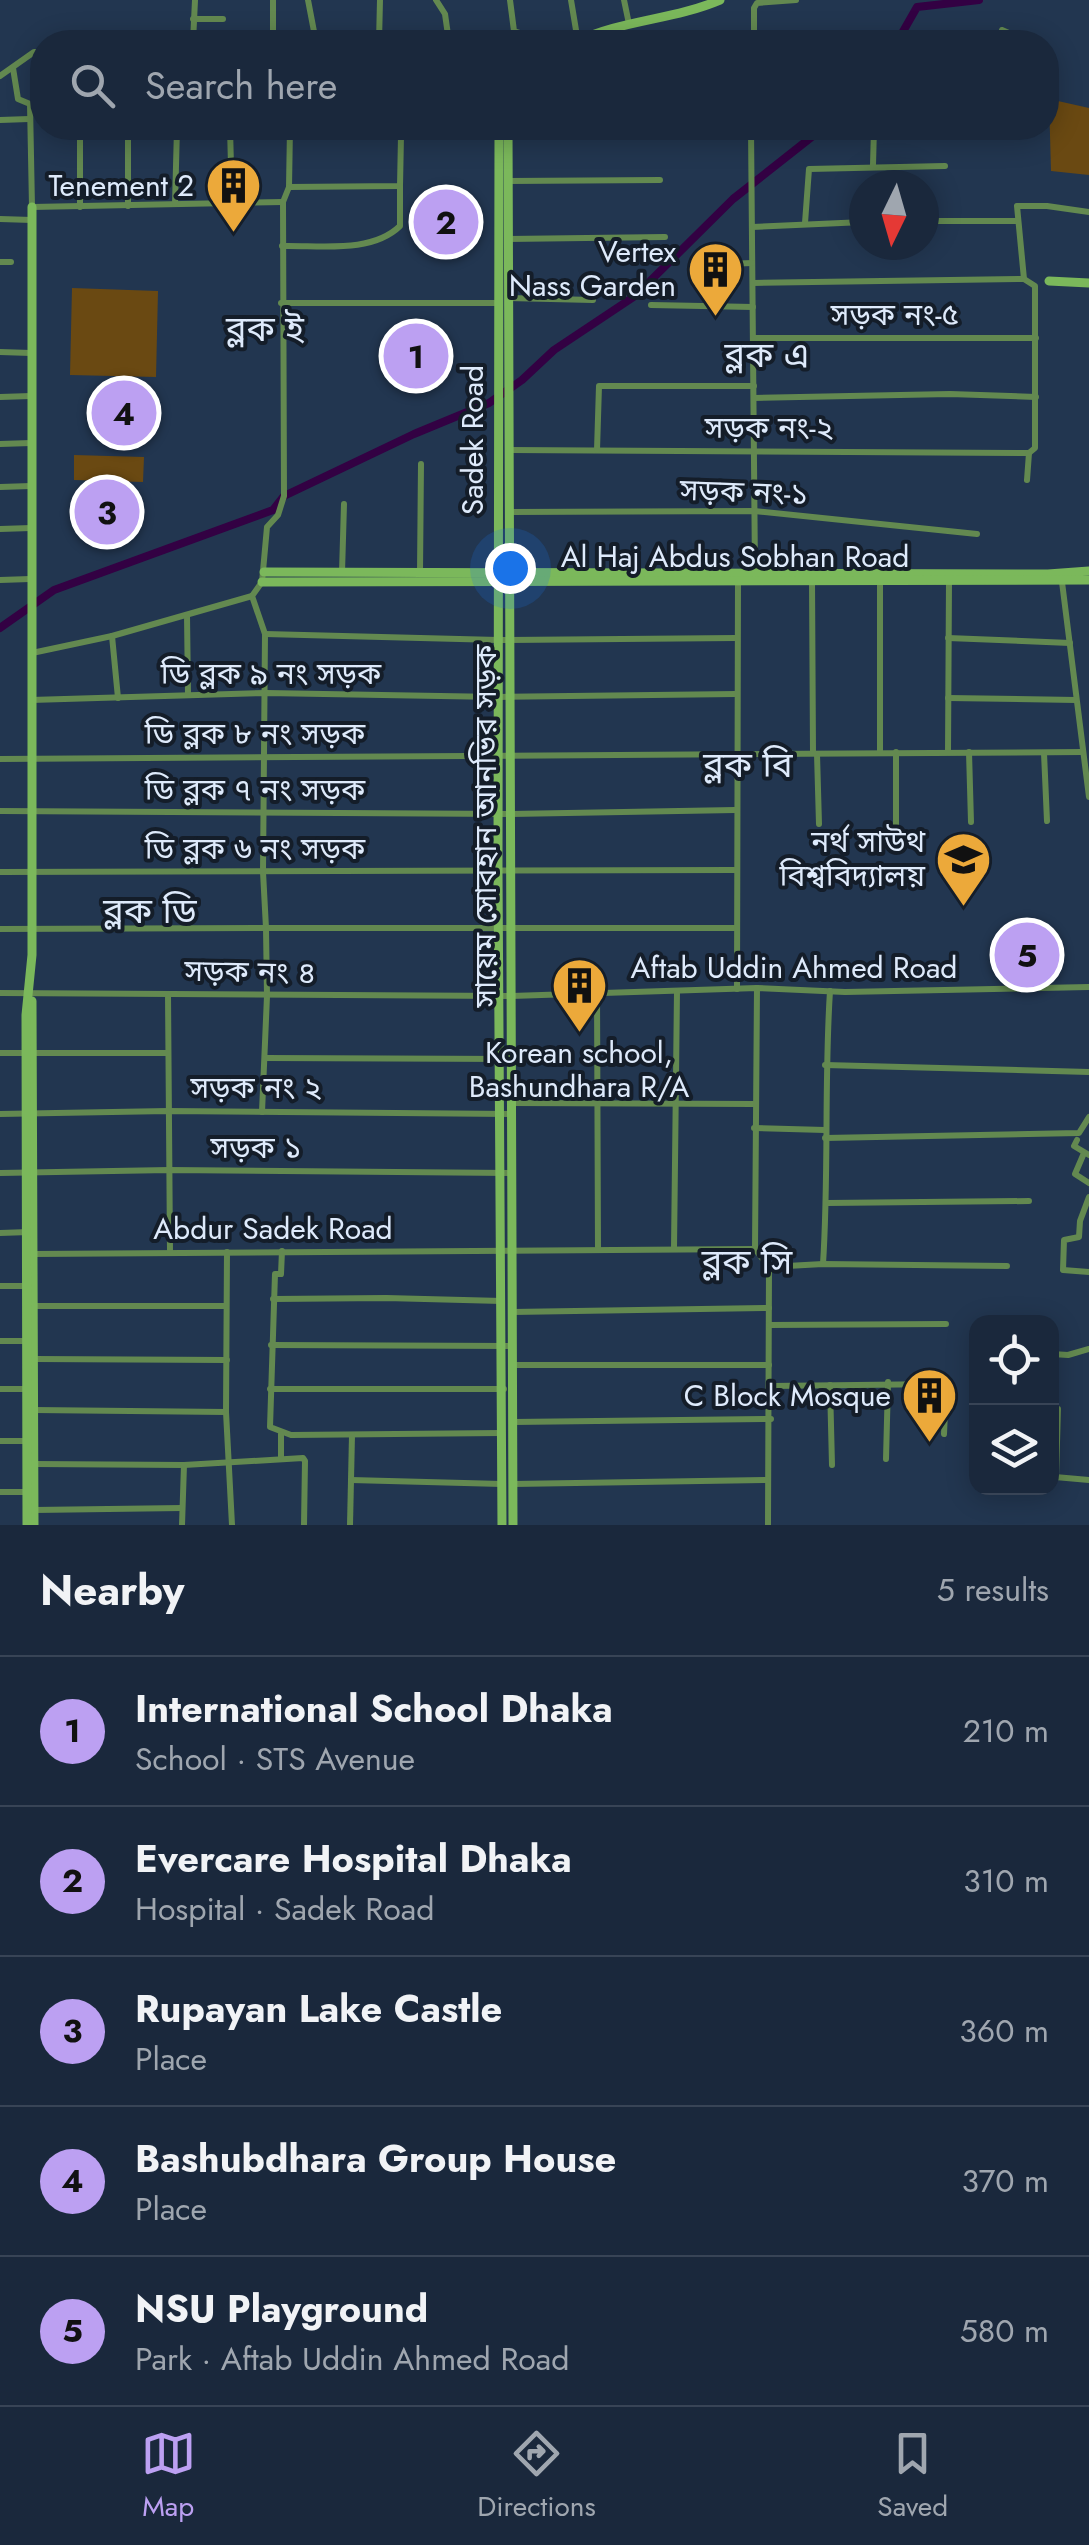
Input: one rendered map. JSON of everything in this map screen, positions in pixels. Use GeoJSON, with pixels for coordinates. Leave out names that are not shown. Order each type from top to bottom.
{"type":"FeatureCollection","features":[{"type":"Feature","properties":{"kind":"street"},"geometry":{"type":"LineString","coordinates":[[193,30],[196,0]]}},
{"type":"Feature","properties":{"kind":"street"},"geometry":{"type":"LineString","coordinates":[[273,0],[273,30]]}},
{"type":"Feature","properties":{"kind":"street"},"geometry":{"type":"LineString","coordinates":[[308,0],[314,30]]}},
{"type":"Feature","properties":{"kind":"street"},"geometry":{"type":"LineString","coordinates":[[379,30],[380,0]]}},
{"type":"Feature","properties":{"kind":"street"},"geometry":{"type":"LineString","coordinates":[[436,0],[445,14],[448,30]]}},
{"type":"Feature","properties":{"kind":"street"},"geometry":{"type":"LineString","coordinates":[[510,0],[514,30]]}},
{"type":"Feature","properties":{"kind":"street"},"geometry":{"type":"LineString","coordinates":[[571,0],[575,30]]}},
{"type":"Feature","properties":{"kind":"street"},"geometry":{"type":"LineString","coordinates":[[624,0],[629,25]]}},
{"type":"Feature","properties":{"kind":"street"},"geometry":{"type":"LineString","coordinates":[[606,30],[684,14],[720,0]]}},
{"type":"Feature","properties":{"kind":"street"},"geometry":{"type":"LineString","coordinates":[[754,30],[757,3],[796,0]]}},
{"type":"Feature","properties":{"kind":"street"},"geometry":{"type":"LineString","coordinates":[[193,19],[223,19]]}},
{"type":"Feature","properties":{"kind":"street"},"geometry":{"type":"LineString","coordinates":[[0,76],[30,55]]}},
{"type":"Feature","properties":{"kind":"street"},"geometry":{"type":"LineString","coordinates":[[12,68],[18,99],[30,104],[32,207],[31,1525]]}},
{"type":"Feature","properties":{"kind":"street"},"geometry":{"type":"LineString","coordinates":[[0,120],[29,119]]}},
{"type":"Feature","properties":{"kind":"street"},"geometry":{"type":"LineString","coordinates":[[80,140],[80,207]]}},
{"type":"Feature","properties":{"kind":"street"},"geometry":{"type":"LineString","coordinates":[[128,140],[128,206]]}},
{"type":"Feature","properties":{"kind":"street"},"geometry":{"type":"LineString","coordinates":[[176,204],[177,140]]}},
{"type":"Feature","properties":{"kind":"street"},"geometry":{"type":"LineString","coordinates":[[230,140],[232,202]]}},
{"type":"Feature","properties":{"kind":"street"},"geometry":{"type":"LineString","coordinates":[[32,653],[112,636],[252,596],[263,577],[267,527],[278,515],[284,496],[282,202],[289,187],[290,140]]}},
{"type":"Feature","properties":{"kind":"street"},"geometry":{"type":"LineString","coordinates":[[282,246],[366,244],[381,240],[400,226],[401,140]]}},
{"type":"Feature","properties":{"kind":"street","name":"Sadek Road"},"geometry":{"type":"LineString","coordinates":[[499,140],[498,373],[504,419],[504,579],[498,640],[500,1113]]}},
{"type":"Feature","properties":{"kind":"street","name":"সায়েম সোবহান আনভির সড়ক"},"geometry":{"type":"LineString","coordinates":[[502,1525],[513,1422],[501,1346],[509,1305],[512,1251],[510,638],[504,579],[509,450],[504,419],[511,368],[508,140]]}},
{"type":"Feature","properties":{"kind":"street"},"geometry":{"type":"LineString","coordinates":[[751,140],[755,573]]}},
{"type":"Feature","properties":{"kind":"street"},"geometry":{"type":"LineString","coordinates":[[873,165],[874,140]]}},
{"type":"Feature","properties":{"kind":"street"},"geometry":{"type":"LineString","coordinates":[[805,222],[809,169],[945,166]]}},
{"type":"Feature","properties":{"kind":"street"},"geometry":{"type":"LineString","coordinates":[[508,181],[660,180]]}},
{"type":"Feature","properties":{"kind":"street"},"geometry":{"type":"LineString","coordinates":[[289,187],[400,186]]}},
{"type":"Feature","properties":{"kind":"street"},"geometry":{"type":"LineString","coordinates":[[32,207],[282,202]]}},
{"type":"Feature","properties":{"kind":"street"},"geometry":{"type":"LineString","coordinates":[[1024,279],[1017,206],[1089,212]]}},
{"type":"Feature","properties":{"kind":"street"},"geometry":{"type":"LineString","coordinates":[[0,219],[32,220]]}},
{"type":"Feature","properties":{"kind":"street"},"geometry":{"type":"LineString","coordinates":[[939,222],[1016,220]]}},
{"type":"Feature","properties":{"kind":"street"},"geometry":{"type":"LineString","coordinates":[[752,228],[849,222]]}},
{"type":"Feature","properties":{"kind":"street"},"geometry":{"type":"LineString","coordinates":[[508,239],[665,237]]}},
{"type":"Feature","properties":{"kind":"street"},"geometry":{"type":"LineString","coordinates":[[0,262],[12,262]]}},
{"type":"Feature","properties":{"kind":"street"},"geometry":{"type":"LineString","coordinates":[[700,265],[752,263]]}},
{"type":"Feature","properties":{"kind":"street"},"geometry":{"type":"LineString","coordinates":[[752,283],[1024,279],[1036,286],[1035,448],[1029,453],[1027,480]]}},
{"type":"Feature","properties":{"kind":"street"},"geometry":{"type":"LineString","coordinates":[[1049,281],[1089,283]]}},
{"type":"Feature","properties":{"kind":"street"},"geometry":{"type":"LineString","coordinates":[[281,303],[593,300]]}},
{"type":"Feature","properties":{"kind":"street"},"geometry":{"type":"LineString","coordinates":[[652,305],[753,307]]}},
{"type":"Feature","properties":{"kind":"street","name":"সড়ক নং-৫"},"geometry":{"type":"LineString","coordinates":[[753,338],[1036,338]]}},
{"type":"Feature","properties":{"kind":"street"},"geometry":{"type":"LineString","coordinates":[[0,352],[31,353]]}},
{"type":"Feature","properties":{"kind":"street"},"geometry":{"type":"LineString","coordinates":[[597,451],[599,386],[754,386]]}},
{"type":"Feature","properties":{"kind":"street"},"geometry":{"type":"LineString","coordinates":[[754,398],[887,394],[1036,396]]}},
{"type":"Feature","properties":{"kind":"street"},"geometry":{"type":"LineString","coordinates":[[0,397],[31,396]]}},
{"type":"Feature","properties":{"kind":"street"},"geometry":{"type":"LineString","coordinates":[[0,444],[31,444]]}},
{"type":"Feature","properties":{"kind":"street","name":"সড়ক নং-২"},"geometry":{"type":"LineString","coordinates":[[509,450],[1029,453]]}},
{"type":"Feature","properties":{"kind":"street"},"geometry":{"type":"LineString","coordinates":[[420,573],[421,464]]}},
{"type":"Feature","properties":{"kind":"street"},"geometry":{"type":"LineString","coordinates":[[0,487],[31,486]]}},
{"type":"Feature","properties":{"kind":"street"},"geometry":{"type":"LineString","coordinates":[[342,573],[344,504]]}},
{"type":"Feature","properties":{"kind":"street","name":"সড়ক নং-১"},"geometry":{"type":"LineString","coordinates":[[508,512],[754,510],[977,534]]}},
{"type":"Feature","properties":{"kind":"street"},"geometry":{"type":"LineString","coordinates":[[0,529],[32,528]]}},
{"type":"Feature","properties":{"kind":"street"},"geometry":{"type":"LineString","coordinates":[[263,577],[420,573],[504,579],[1089,571]]}},
{"type":"Feature","properties":{"kind":"street","name":"Al Haj Abdus Sobhan Road"},"geometry":{"type":"LineString","coordinates":[[263,577],[1089,580]]}},
{"type":"Feature","properties":{"kind":"street"},"geometry":{"type":"LineString","coordinates":[[0,580],[30,585]]}},
{"type":"Feature","properties":{"kind":"street"},"geometry":{"type":"LineString","coordinates":[[737,988],[734,928],[738,580]]}},
{"type":"Feature","properties":{"kind":"street"},"geometry":{"type":"LineString","coordinates":[[812,580],[819,824]]}},
{"type":"Feature","properties":{"kind":"street"},"geometry":{"type":"LineString","coordinates":[[948,752],[949,581]]}},
{"type":"Feature","properties":{"kind":"street"},"geometry":{"type":"LineString","coordinates":[[880,582],[880,752]]}},
{"type":"Feature","properties":{"kind":"street"},"geometry":{"type":"LineString","coordinates":[[1062,582],[1089,796]]}},
{"type":"Feature","properties":{"kind":"street"},"geometry":{"type":"LineString","coordinates":[[252,596],[265,634],[263,872],[267,996],[262,1112]]}},
{"type":"Feature","properties":{"kind":"street"},"geometry":{"type":"LineString","coordinates":[[187,615],[188,695]]}},
{"type":"Feature","properties":{"kind":"street"},"geometry":{"type":"LineString","coordinates":[[265,634],[498,640],[736,638]]}},
{"type":"Feature","properties":{"kind":"street"},"geometry":{"type":"LineString","coordinates":[[112,636],[118,698]]}},
{"type":"Feature","properties":{"kind":"street"},"geometry":{"type":"LineString","coordinates":[[948,638],[1070,643]]}},
{"type":"Feature","properties":{"kind":"street","name":"ডি ব্লক ৯ নং সড়ক"},"geometry":{"type":"LineString","coordinates":[[32,700],[266,693],[498,697],[736,694]]}},
{"type":"Feature","properties":{"kind":"street"},"geometry":{"type":"LineString","coordinates":[[947,698],[1076,700]]}},
{"type":"Feature","properties":{"kind":"street"},"geometry":{"type":"LineString","coordinates":[[896,752],[896,825]]}},
{"type":"Feature","properties":{"kind":"street"},"geometry":{"type":"LineString","coordinates":[[968,752],[971,822]]}},
{"type":"Feature","properties":{"kind":"street"},"geometry":{"type":"LineString","coordinates":[[1044,752],[1047,822]]}},
{"type":"Feature","properties":{"kind":"street","name":"ডি ব্লক ৮ নং সড়ক"},"geometry":{"type":"LineString","coordinates":[[0,759],[1083,752]]}},
{"type":"Feature","properties":{"kind":"street","name":"ডি ব্লক ৭ নং সড়ক"},"geometry":{"type":"LineString","coordinates":[[0,812],[510,814],[736,810]]}},
{"type":"Feature","properties":{"kind":"street","name":"ডি ব্লক ৬ নং সড়ক"},"geometry":{"type":"LineString","coordinates":[[0,872],[735,870]]}},
{"type":"Feature","properties":{"kind":"street"},"geometry":{"type":"LineString","coordinates":[[0,930],[734,928]]}},
{"type":"Feature","properties":{"kind":"street","name":"Aftab Uddin Ahmed Road"},"geometry":{"type":"LineString","coordinates":[[499,996],[737,988],[830,991],[1089,987]]}},
{"type":"Feature","properties":{"kind":"street"},"geometry":{"type":"LineString","coordinates":[[757,988],[754,1249],[769,1266],[768,1525]]}},
{"type":"Feature","properties":{"kind":"street"},"geometry":{"type":"LineString","coordinates":[[674,1249],[677,991]]}},
{"type":"Feature","properties":{"kind":"street"},"geometry":{"type":"LineString","coordinates":[[824,1264],[825,1065],[830,991]]}},
{"type":"Feature","properties":{"kind":"street","name":"সড়ক নং ৪"},"geometry":{"type":"LineString","coordinates":[[0,992],[499,996]]}},
{"type":"Feature","properties":{"kind":"street"},"geometry":{"type":"LineString","coordinates":[[597,992],[598,1249]]}},
{"type":"Feature","properties":{"kind":"street"},"geometry":{"type":"LineString","coordinates":[[168,994],[170,1251]]}},
{"type":"Feature","properties":{"kind":"street"},"geometry":{"type":"LineString","coordinates":[[0,1054],[168,1052]]}},
{"type":"Feature","properties":{"kind":"street"},"geometry":{"type":"LineString","coordinates":[[265,1058],[512,1058]]}},
{"type":"Feature","properties":{"kind":"street"},"geometry":{"type":"LineString","coordinates":[[825,1065],[1089,1072]]}},
{"type":"Feature","properties":{"kind":"street","name":"সড়ক নং ২"},"geometry":{"type":"LineString","coordinates":[[0,1114],[168,1110],[500,1113],[596,1104],[754,1104]]}},
{"type":"Feature","properties":{"kind":"street","name":"সায়েম সোবহান আনভির সড়ক"},"geometry":{"type":"LineString","coordinates":[[500,1113],[500,1252],[513,1346],[502,1434],[514,1525]]}},
{"type":"Feature","properties":{"kind":"street"},"geometry":{"type":"LineString","coordinates":[[1089,1117],[1074,1146],[1087,1154],[1074,1171],[1089,1183]]}},
{"type":"Feature","properties":{"kind":"street"},"geometry":{"type":"LineString","coordinates":[[754,1128],[825,1134],[1078,1136]]}},
{"type":"Feature","properties":{"kind":"street","name":"সড়ক ১"},"geometry":{"type":"LineString","coordinates":[[0,1174],[169,1170],[512,1172]]}},
{"type":"Feature","properties":{"kind":"street"},"geometry":{"type":"LineString","coordinates":[[1089,1196],[1079,1237],[1064,1240],[1062,1270],[1089,1272]]}},
{"type":"Feature","properties":{"kind":"street"},"geometry":{"type":"LineString","coordinates":[[827,1203],[1029,1201]]}},
{"type":"Feature","properties":{"kind":"street"},"geometry":{"type":"LineString","coordinates":[[0,1232],[30,1232]]}},
{"type":"Feature","properties":{"kind":"street"},"geometry":{"type":"LineString","coordinates":[[30,1232],[34,1254],[30,1286],[34,1306],[30,1341],[34,1358],[30,1389],[34,1410],[30,1441],[34,1464],[31,1525]]}},
{"type":"Feature","properties":{"kind":"street","name":"Abdur Sadek Road"},"geometry":{"type":"LineString","coordinates":[[34,1254],[754,1249]]}},
{"type":"Feature","properties":{"kind":"street"},"geometry":{"type":"LineString","coordinates":[[282,1251],[282,1274],[274,1274],[270,1427],[281,1434],[502,1434]]}},
{"type":"Feature","properties":{"kind":"street"},"geometry":{"type":"LineString","coordinates":[[226,1252],[226,1412],[232,1524]]}},
{"type":"Feature","properties":{"kind":"street"},"geometry":{"type":"LineString","coordinates":[[769,1266],[1007,1266]]}},
{"type":"Feature","properties":{"kind":"street"},"geometry":{"type":"LineString","coordinates":[[0,1286],[30,1286]]}},
{"type":"Feature","properties":{"kind":"street"},"geometry":{"type":"LineString","coordinates":[[274,1299],[769,1308]]}},
{"type":"Feature","properties":{"kind":"street"},"geometry":{"type":"LineString","coordinates":[[34,1306],[226,1306]]}},
{"type":"Feature","properties":{"kind":"street"},"geometry":{"type":"LineString","coordinates":[[769,1324],[946,1324]]}},
{"type":"Feature","properties":{"kind":"street"},"geometry":{"type":"LineString","coordinates":[[0,1341],[30,1341]]}},
{"type":"Feature","properties":{"kind":"street"},"geometry":{"type":"LineString","coordinates":[[271,1344],[513,1346]]}},
{"type":"Feature","properties":{"kind":"street"},"geometry":{"type":"LineString","coordinates":[[1059,1354],[1089,1349]]}},
{"type":"Feature","properties":{"kind":"street"},"geometry":{"type":"LineString","coordinates":[[34,1358],[227,1360]]}},
{"type":"Feature","properties":{"kind":"street"},"geometry":{"type":"LineString","coordinates":[[513,1364],[770,1365]]}},
{"type":"Feature","properties":{"kind":"street"},"geometry":{"type":"LineString","coordinates":[[885,1383],[886,1459]]}},
{"type":"Feature","properties":{"kind":"street"},"geometry":{"type":"LineString","coordinates":[[830,1385],[832,1465]]}},
{"type":"Feature","properties":{"kind":"street"},"geometry":{"type":"LineString","coordinates":[[770,1386],[944,1386],[944,1434]]}},
{"type":"Feature","properties":{"kind":"street"},"geometry":{"type":"LineString","coordinates":[[0,1390],[30,1389]]}},
{"type":"Feature","properties":{"kind":"street"},"geometry":{"type":"LineString","coordinates":[[270,1389],[507,1389]]}},
{"type":"Feature","properties":{"kind":"street"},"geometry":{"type":"LineString","coordinates":[[34,1410],[226,1412]]}},
{"type":"Feature","properties":{"kind":"street"},"geometry":{"type":"LineString","coordinates":[[513,1422],[771,1419]]}},
{"type":"Feature","properties":{"kind":"street"},"geometry":{"type":"LineString","coordinates":[[281,1434],[281,1458]]}},
{"type":"Feature","properties":{"kind":"street"},"geometry":{"type":"LineString","coordinates":[[350,1525],[352,1436]]}},
{"type":"Feature","properties":{"kind":"street"},"geometry":{"type":"LineString","coordinates":[[0,1441],[30,1441]]}},
{"type":"Feature","properties":{"kind":"street"},"geometry":{"type":"LineString","coordinates":[[34,1464],[230,1464],[281,1458],[306,1461],[304,1525]]}},
{"type":"Feature","properties":{"kind":"street"},"geometry":{"type":"LineString","coordinates":[[182,1525],[184,1465]]}},
{"type":"Feature","properties":{"kind":"street"},"geometry":{"type":"LineString","coordinates":[[1059,1477],[1089,1480]]}},
{"type":"Feature","properties":{"kind":"street"},"geometry":{"type":"LineString","coordinates":[[351,1480],[508,1484],[766,1480]]}},
{"type":"Feature","properties":{"kind":"street"},"geometry":{"type":"LineString","coordinates":[[0,1492],[31,1492]]}},
{"type":"Feature","properties":{"kind":"street"},"geometry":{"type":"LineString","coordinates":[[34,1510],[182,1508]]}},
{"type":"Feature","properties":{"kind":"shaded area"},"geometry":{"type":"Polygon","coordinates":[[[1059,101],[1089,108],[1089,175],[1051,171],[1050,140],[1059,140],[1059,101]]]}},
{"type":"Feature","properties":{"kind":"shaded area"},"geometry":{"type":"Polygon","coordinates":[[[72,288],[158,291],[156,377],[70,375],[72,288]]]}},
{"type":"Feature","properties":{"kind":"shaded area"},"geometry":{"type":"Polygon","coordinates":[[[74,455],[144,457],[143,482],[74,480],[74,455]]]}},
{"type":"Feature","properties":{"kind":"shaded area"},"geometry":{"type":"Polygon","coordinates":[[[1047,935],[1049,974],[1005,974],[1005,936],[1047,935]]]}},
{"type":"Feature","properties":{"kind":"waterway"},"geometry":{"type":"LineString","coordinates":[[904,30],[917,7],[979,0]]}},
{"type":"Feature","properties":{"kind":"waterway"},"geometry":{"type":"LineString","coordinates":[[0,628],[54,590],[273,510],[284,496],[489,403],[522,380],[554,350],[635,296],[733,199],[808,140]]}},
{"type":"Feature","properties":{"kind":"place","name":"Evercare Hospital Dhaka"},"geometry":{"type":"Point","coordinates":[446,222]}},
{"type":"Feature","properties":{"kind":"place","name":"Tenement 2"},"geometry":{"type":"Point","coordinates":[233,235]}},
{"type":"Feature","properties":{"kind":"place","name":"Vertex Nass Garden"},"geometry":{"type":"Point","coordinates":[715,318]}},
{"type":"Feature","properties":{"kind":"place","name":"International School Dhaka"},"geometry":{"type":"Point","coordinates":[416,356]}},
{"type":"Feature","properties":{"kind":"place","name":"Bashubdhara Group House"},"geometry":{"type":"Point","coordinates":[124,413]}},
{"type":"Feature","properties":{"kind":"place","name":"Rupayan Lake Castle"},"geometry":{"type":"Point","coordinates":[107,512]}},
{"type":"Feature","properties":{"kind":"place","name":"নর্থ সাউথ বিশ্ববিদ্যালয়"},"geometry":{"type":"Point","coordinates":[964,908]}},
{"type":"Feature","properties":{"kind":"place","name":"NSU Playground"},"geometry":{"type":"Point","coordinates":[1027,955]}},
{"type":"Feature","properties":{"kind":"place","name":"Korean school, Bashundhara R/A"},"geometry":{"type":"Point","coordinates":[579,1034]}},
{"type":"Feature","properties":{"kind":"place","name":"C Block Mosque"},"geometry":{"type":"Point","coordinates":[930,1445]}},
{"type":"Feature","properties":{"kind":"district","name":"ব্লক ই"},"geometry":{"type":"Point","coordinates":[265,329]}},
{"type":"Feature","properties":{"kind":"district","name":"ব্লক এ"},"geometry":{"type":"Point","coordinates":[767,355]}},
{"type":"Feature","properties":{"kind":"district","name":"ব্লক বি"},"geometry":{"type":"Point","coordinates":[748,765]}},
{"type":"Feature","properties":{"kind":"district","name":"ব্লক ডি"},"geometry":{"type":"Point","coordinates":[150,911]}},
{"type":"Feature","properties":{"kind":"district","name":"ব্লক সি"},"geometry":{"type":"Point","coordinates":[747,1262]}}]}
